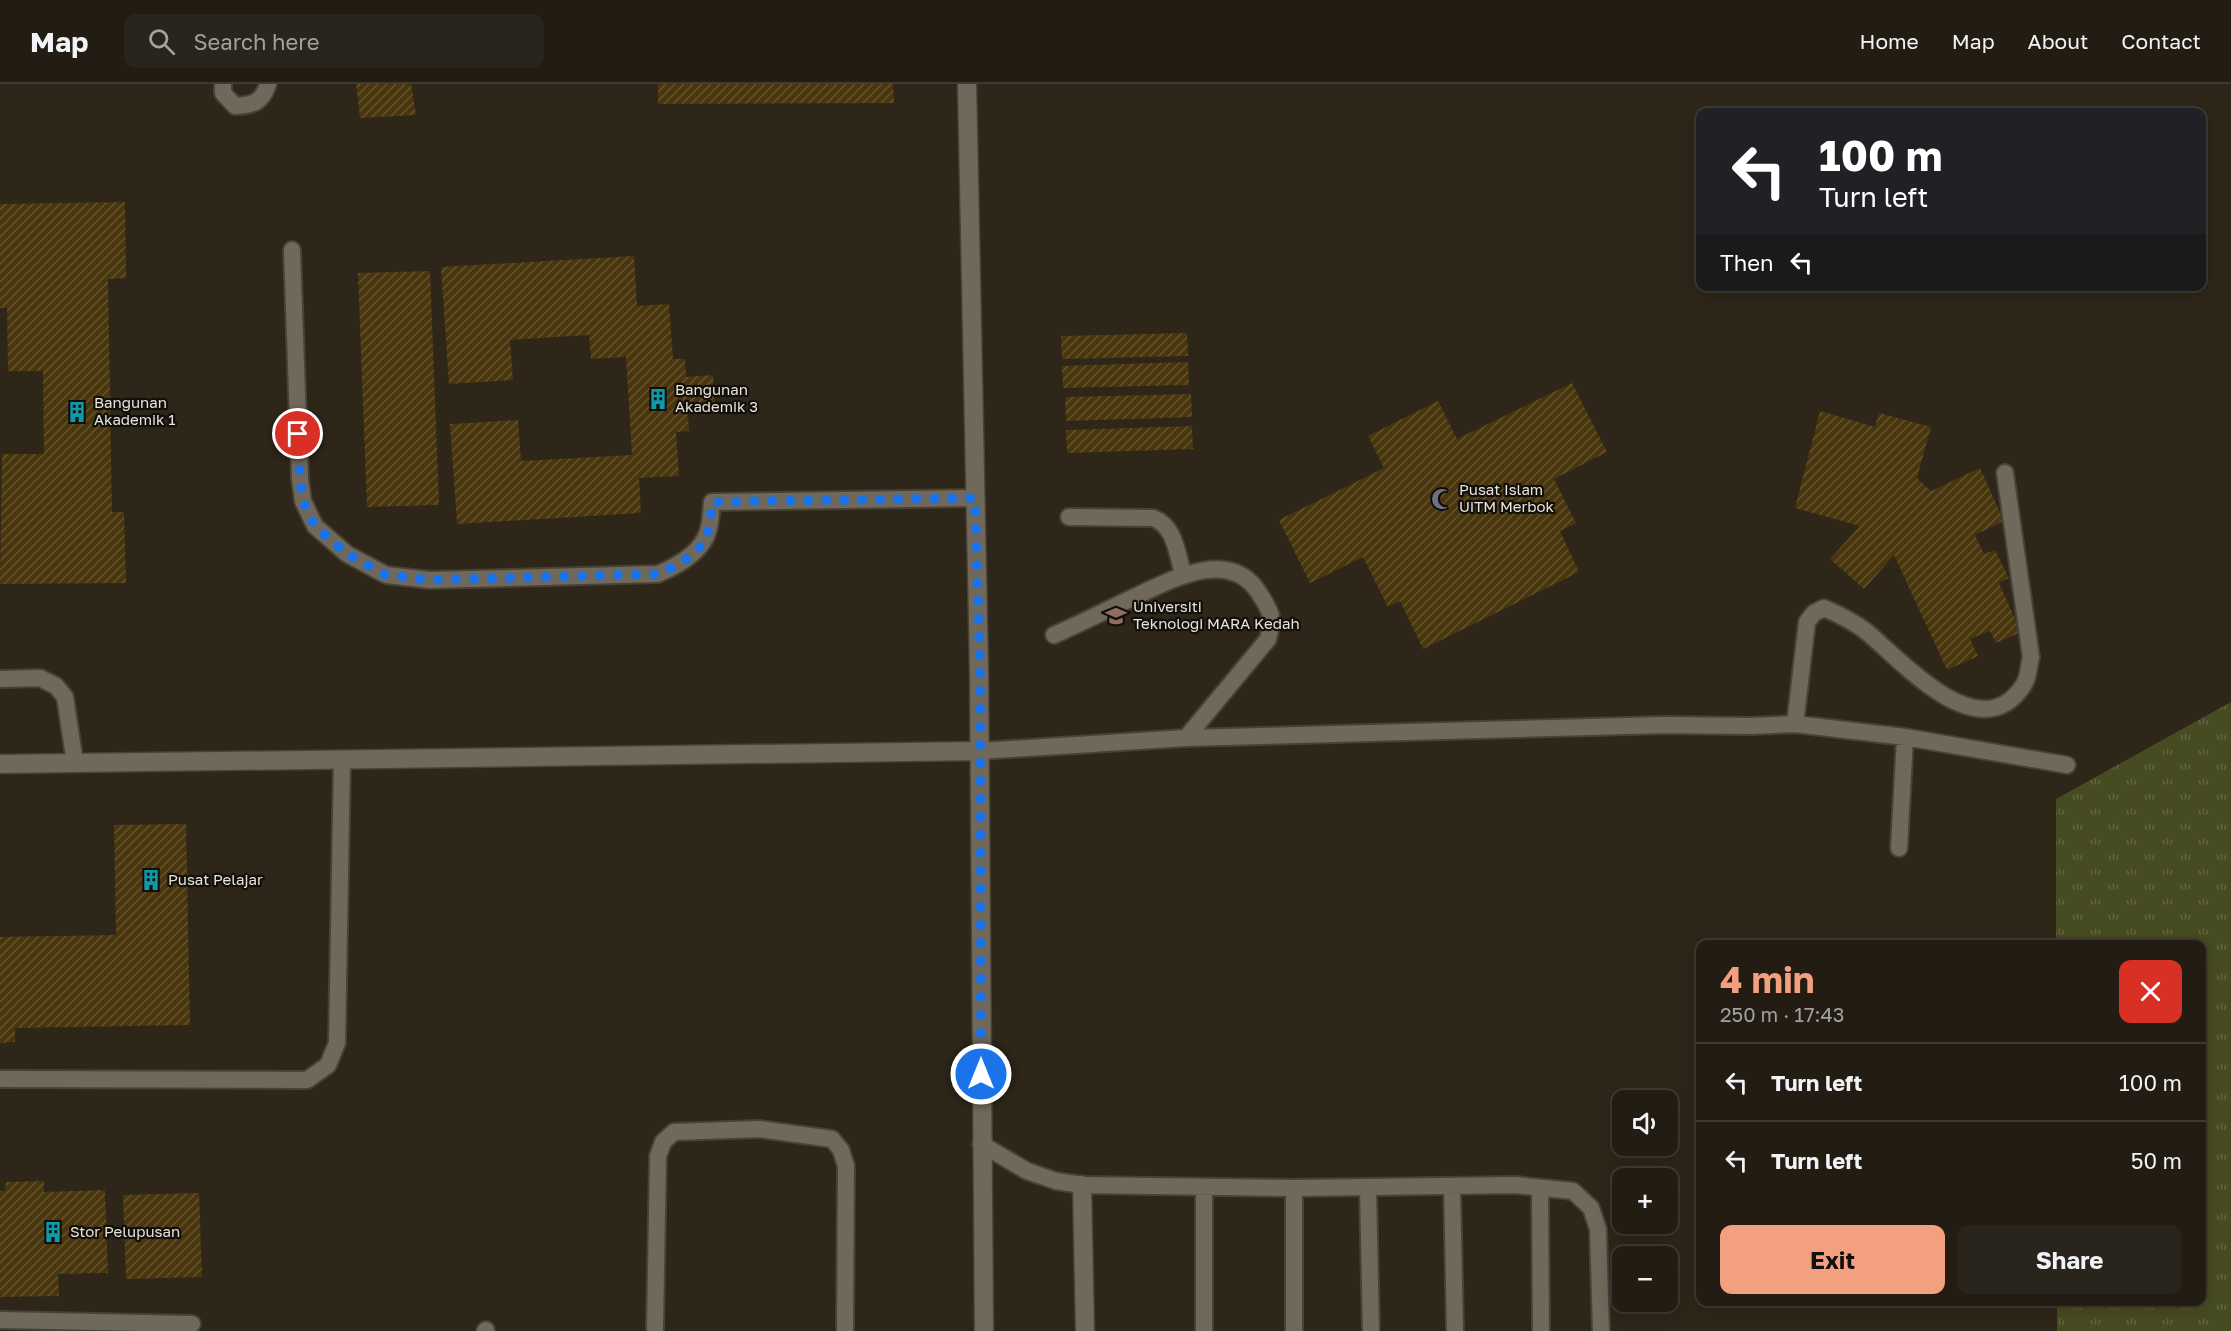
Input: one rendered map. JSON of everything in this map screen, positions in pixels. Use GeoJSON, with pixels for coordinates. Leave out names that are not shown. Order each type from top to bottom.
{"type":"FeatureCollection","features":[{"type":"Feature","properties":{"kind":"street"},"geometry":{"type":"LineString","coordinates":[[967,84],[980,751],[984,1331]]}},
{"type":"Feature","properties":{"kind":"street"},"geometry":{"type":"LineString","coordinates":[[0,764],[980,751]]}},
{"type":"Feature","properties":{"kind":"street"},"geometry":{"type":"LineString","coordinates":[[1082,1185],[1085,1331]]}},
{"type":"Feature","properties":{"kind":"lane"},"geometry":{"type":"LineString","coordinates":[[223,84],[223,93],[235,106],[251,105],[265,95],[268,84]]}},
{"type":"Feature","properties":{"kind":"lane"},"geometry":{"type":"LineString","coordinates":[[292,250],[300,479],[303,501],[315,526],[347,554],[386,575],[430,580],[658,574],[677,567],[701,546],[708,532],[712,502],[975,498]]}},
{"type":"Feature","properties":{"kind":"lane"},"geometry":{"type":"LineString","coordinates":[[1795,724],[1807,622],[1814,613],[1824,608],[1843,616],[1866,632],[1919,679],[1947,698],[1974,707],[1996,709],[2012,700],[2026,682],[2031,657],[2005,473]]}},
{"type":"Feature","properties":{"kind":"lane"},"geometry":{"type":"LineString","coordinates":[[1069,517],[1153,518],[1164,522],[1171,531],[1184,574]]}},
{"type":"Feature","properties":{"kind":"lane"},"geometry":{"type":"LineString","coordinates":[[1054,635],[1184,574],[1209,570],[1231,571],[1251,580],[1266,603],[1273,620],[1268,639],[1186,738]]}},
{"type":"Feature","properties":{"kind":"lane"},"geometry":{"type":"LineString","coordinates":[[0,680],[40,678],[56,686],[65,697],[75,763]]}},
{"type":"Feature","properties":{"kind":"lane"},"geometry":{"type":"LineString","coordinates":[[980,751],[1186,738],[1664,725],[1795,724],[1905,737],[2067,765]]}},
{"type":"Feature","properties":{"kind":"lane"},"geometry":{"type":"LineString","coordinates":[[1899,848],[1905,737]]}},
{"type":"Feature","properties":{"kind":"lane"},"geometry":{"type":"LineString","coordinates":[[0,1079],[307,1080],[328,1065],[337,1043],[342,760]]}},
{"type":"Feature","properties":{"kind":"lane"},"geometry":{"type":"LineString","coordinates":[[655,1328],[658,1156],[663,1142],[674,1132],[759,1129],[832,1139],[841,1150],[846,1166],[845,1331]]}},
{"type":"Feature","properties":{"kind":"lane"},"geometry":{"type":"LineString","coordinates":[[981,1143],[1027,1171],[1056,1181],[1082,1185],[1294,1188],[1515,1185],[1573,1191],[1591,1208],[1598,1229],[1601,1331]]}},
{"type":"Feature","properties":{"kind":"lane"},"geometry":{"type":"LineString","coordinates":[[1452,1186],[1455,1331]]}},
{"type":"Feature","properties":{"kind":"lane"},"geometry":{"type":"LineString","coordinates":[[1204,1187],[1204,1331]]}},
{"type":"Feature","properties":{"kind":"lane"},"geometry":{"type":"LineString","coordinates":[[1294,1188],[1294,1331]]}},
{"type":"Feature","properties":{"kind":"lane"},"geometry":{"type":"LineString","coordinates":[[1368,1188],[1371,1331]]}},
{"type":"Feature","properties":{"kind":"lane"},"geometry":{"type":"LineString","coordinates":[[1540,1188],[1541,1331]]}},
{"type":"Feature","properties":{"kind":"lane"},"geometry":{"type":"LineString","coordinates":[[0,1320],[192,1324]]}},
{"type":"Feature","properties":{"kind":"green space"},"geometry":{"type":"Polygon","coordinates":[[[2231,702],[2231,1331],[2057,1331],[2057,1306],[2206,1306],[2206,940],[2056,940],[2056,799],[2231,702]]]}},
{"type":"Feature","properties":{"kind":"building"},"geometry":{"type":"Polygon","coordinates":[[[356,84],[411,84],[416,115],[360,118],[356,84]]]}},
{"type":"Feature","properties":{"kind":"building"},"geometry":{"type":"Polygon","coordinates":[[[658,84],[893,84],[894,103],[658,104],[658,84]]]}},
{"type":"Feature","properties":{"kind":"building","name":"Bangunan Akademik 1"},"geometry":{"type":"Polygon","coordinates":[[[125,202],[126,278],[108,279],[112,512],[124,512],[126,583],[0,584],[2,454],[44,454],[43,371],[8,371],[7,308],[0,308],[0,204],[125,202]]]}},
{"type":"Feature","properties":{"kind":"building","name":"Bangunan Akademik 3"},"geometry":{"type":"Polygon","coordinates":[[[634,256],[637,306],[669,304],[673,359],[685,359],[686,377],[713,375],[716,413],[688,414],[689,431],[676,432],[679,476],[639,478],[641,513],[457,524],[450,424],[518,420],[521,461],[632,455],[626,357],[591,359],[589,335],[510,340],[513,380],[449,384],[441,267],[634,256]]]}},
{"type":"Feature","properties":{"kind":"building"},"geometry":{"type":"Polygon","coordinates":[[[430,271],[439,505],[367,507],[358,273],[430,271]]]}},
{"type":"Feature","properties":{"kind":"building"},"geometry":{"type":"Polygon","coordinates":[[[1187,333],[1188,356],[1062,359],[1061,336],[1187,333]]]}},
{"type":"Feature","properties":{"kind":"building"},"geometry":{"type":"Polygon","coordinates":[[[1188,362],[1189,385],[1063,388],[1062,366],[1188,362]]]}},
{"type":"Feature","properties":{"kind":"building","name":"Pusat Islam UiTM Merbok"},"geometry":{"type":"Polygon","coordinates":[[[1572,383],[1607,452],[1554,479],[1576,523],[1560,531],[1579,572],[1423,649],[1400,601],[1388,607],[1363,557],[1310,583],[1279,520],[1384,468],[1368,436],[1438,401],[1457,439],[1572,383]]]}},
{"type":"Feature","properties":{"kind":"building"},"geometry":{"type":"Polygon","coordinates":[[[1191,394],[1192,417],[1066,421],[1065,397],[1191,394]]]}},
{"type":"Feature","properties":{"kind":"building"},"geometry":{"type":"Polygon","coordinates":[[[1820,411],[1875,427],[1879,413],[1931,427],[1917,478],[1931,491],[1980,468],[2004,521],[1975,535],[1984,554],[1995,550],[2009,578],[1999,583],[2021,632],[1996,643],[1990,631],[1970,639],[1978,656],[1947,670],[1894,555],[1864,589],[1830,559],[1860,526],[1795,508],[1820,411]]]}},
{"type":"Feature","properties":{"kind":"building"},"geometry":{"type":"Polygon","coordinates":[[[1192,426],[1193,449],[1067,453],[1066,430],[1192,426]]]}},
{"type":"Feature","properties":{"kind":"building","name":"Pusat Pelajar"},"geometry":{"type":"Polygon","coordinates":[[[186,824],[190,1025],[15,1028],[15,1042],[0,1043],[0,937],[116,935],[114,825],[186,824]]]}},
{"type":"Feature","properties":{"kind":"building","name":"Stor Pelupusan"},"geometry":{"type":"Polygon","coordinates":[[[44,1181],[44,1192],[105,1190],[108,1273],[58,1274],[59,1296],[0,1297],[0,1191],[5,1191],[6,1182],[44,1181]]]}},
{"type":"Feature","properties":{"kind":"building"},"geometry":{"type":"Polygon","coordinates":[[[199,1193],[202,1277],[126,1279],[123,1195],[199,1193]]]}},
{"type":"Feature","properties":{"kind":"place","name":"Bangunan Akademik 3"},"geometry":{"type":"Point","coordinates":[658,399]}},
{"type":"Feature","properties":{"kind":"place","name":"Bangunan Akademik 1"},"geometry":{"type":"Point","coordinates":[77,412]}},
{"type":"Feature","properties":{"kind":"place","name":"Pusat Islam UiTM Merbok"},"geometry":{"type":"Point","coordinates":[1442,499]}},
{"type":"Feature","properties":{"kind":"place","name":"Universiti Teknologi MARA Kedah"},"geometry":{"type":"Point","coordinates":[1116,616]}},
{"type":"Feature","properties":{"kind":"place","name":"Pusat Pelajar"},"geometry":{"type":"Point","coordinates":[151,880]}},
{"type":"Feature","properties":{"kind":"place","name":"Stor Pelupusan"},"geometry":{"type":"Point","coordinates":[53,1232]}},
{"type":"Feature","properties":{"kind":"route"},"geometry":{"type":"LineString","coordinates":[[298,434],[303,501],[315,526],[347,554],[386,575],[430,580],[658,574],[677,567],[701,546],[708,532],[712,502],[975,498],[980,670],[981,1074]]}}]}
